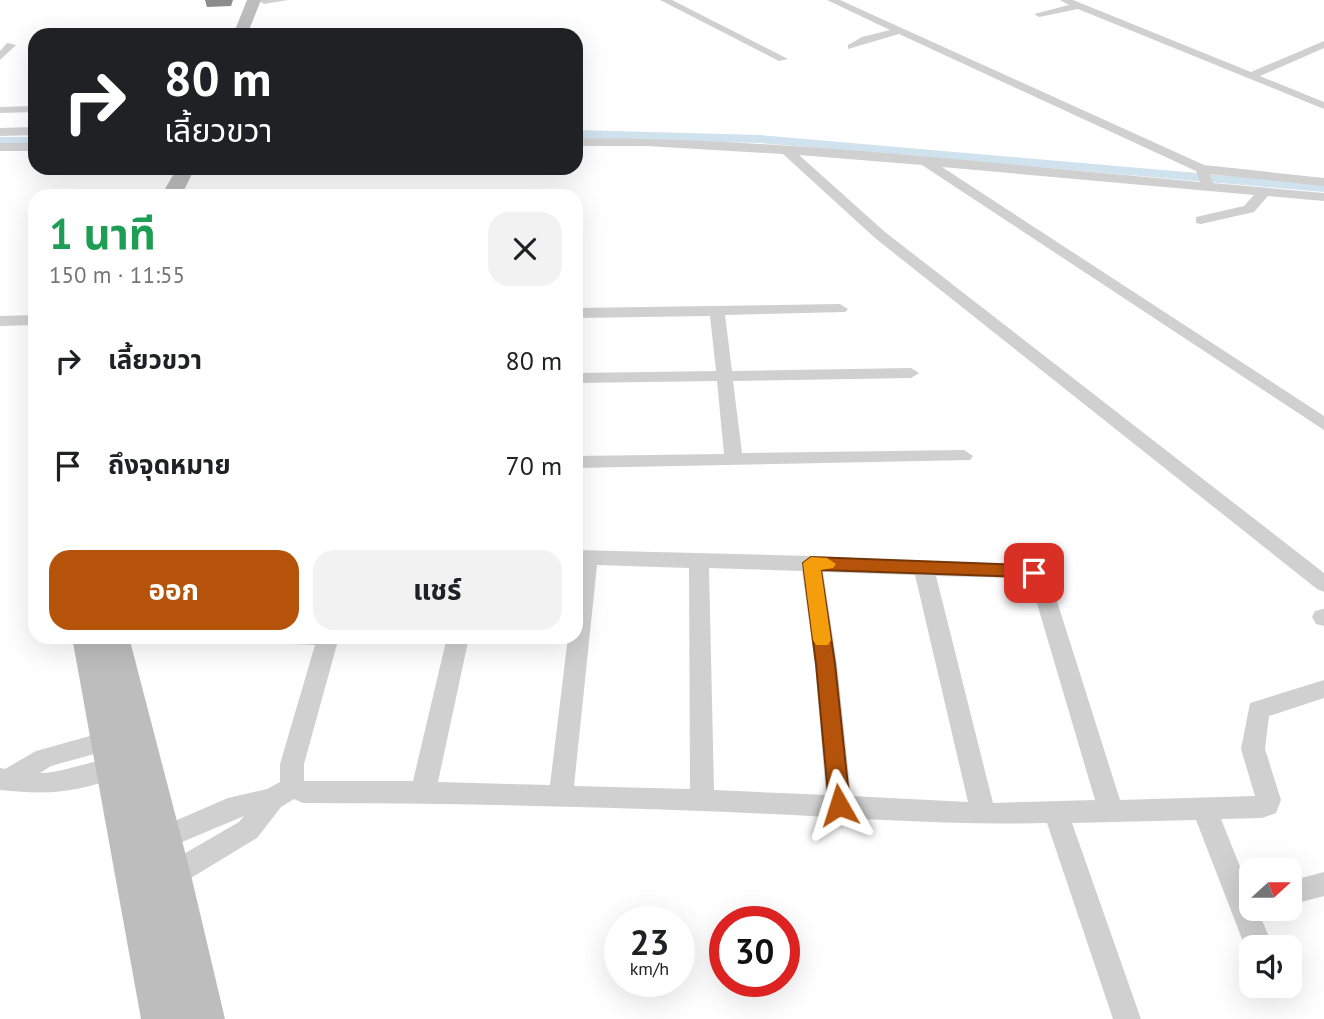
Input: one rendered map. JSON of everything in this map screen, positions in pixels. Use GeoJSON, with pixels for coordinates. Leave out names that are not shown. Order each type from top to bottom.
{"type":"FeatureCollection","features":[{"type":"Feature","properties":{"kind":"street"},"geometry":{"type":"LineString","coordinates":[[243,28],[254,0]]}},
{"type":"Feature","properties":{"kind":"street"},"geometry":{"type":"LineString","coordinates":[[256,28],[264,0],[283,0]]}},
{"type":"Feature","properties":{"kind":"street"},"geometry":{"type":"LineString","coordinates":[[665,0],[783,59]]}},
{"type":"Feature","properties":{"kind":"street"},"geometry":{"type":"LineString","coordinates":[[832,0],[1205,178],[1264,192],[1324,197]]}},
{"type":"Feature","properties":{"kind":"street"},"geometry":{"type":"LineString","coordinates":[[1065,0],[1324,106]]}},
{"type":"Feature","properties":{"kind":"street"},"geometry":{"type":"LineString","coordinates":[[1039,14],[1078,6]]}},
{"type":"Feature","properties":{"kind":"street"},"geometry":{"type":"LineString","coordinates":[[852,47],[860,41],[900,31]]}},
{"type":"Feature","properties":{"kind":"street"},"geometry":{"type":"LineString","coordinates":[[1251,76],[1324,44]]}},
{"type":"Feature","properties":{"kind":"street"},"geometry":{"type":"LineString","coordinates":[[0,57],[11,45]]}},
{"type":"Feature","properties":{"kind":"street"},"geometry":{"type":"LineString","coordinates":[[0,110],[28,109]]}},
{"type":"Feature","properties":{"kind":"street"},"geometry":{"type":"LineString","coordinates":[[0,132],[28,131]]}},
{"type":"Feature","properties":{"kind":"street"},"geometry":{"type":"LineString","coordinates":[[583,142],[639,142],[787,150],[926,162],[1324,182]]}},
{"type":"Feature","properties":{"kind":"street"},"geometry":{"type":"LineString","coordinates":[[0,147],[28,147]]}},
{"type":"Feature","properties":{"kind":"street"},"geometry":{"type":"LineString","coordinates":[[787,150],[880,235],[1324,584]]}},
{"type":"Feature","properties":{"kind":"street"},"geometry":{"type":"LineString","coordinates":[[926,162],[1324,424]]}},
{"type":"Feature","properties":{"kind":"street"},"geometry":{"type":"LineString","coordinates":[[1201,220],[1249,209],[1264,192]]}},
{"type":"Feature","properties":{"kind":"street"},"geometry":{"type":"LineString","coordinates":[[583,313],[840,309]]}},
{"type":"Feature","properties":{"kind":"street"},"geometry":{"type":"LineString","coordinates":[[717,311],[734,458]]}},
{"type":"Feature","properties":{"kind":"street"},"geometry":{"type":"LineString","coordinates":[[0,321],[28,320]]}},
{"type":"Feature","properties":{"kind":"street"},"geometry":{"type":"LineString","coordinates":[[583,378],[911,373]]}},
{"type":"Feature","properties":{"kind":"street"},"geometry":{"type":"LineString","coordinates":[[583,462],[964,456]]}},
{"type":"Feature","properties":{"kind":"street"},"geometry":{"type":"LineString","coordinates":[[583,557],[1025,571],[1040,579],[1111,812]]}},
{"type":"Feature","properties":{"kind":"street"},"geometry":{"type":"LineString","coordinates":[[699,561],[702,800]]}},
{"type":"Feature","properties":{"kind":"street"},"geometry":{"type":"LineString","coordinates":[[811,563],[826,664],[839,805]]}},
{"type":"Feature","properties":{"kind":"street"},"geometry":{"type":"LineString","coordinates":[[924,569],[982,814]]}},
{"type":"Feature","properties":{"kind":"street"},"geometry":{"type":"LineString","coordinates":[[89,644],[162,1019]]}},
{"type":"Feature","properties":{"kind":"street"},"geometry":{"type":"LineString","coordinates":[[115,644],[172,875],[204,1019]]}},
{"type":"Feature","properties":{"kind":"street"},"geometry":{"type":"LineString","coordinates":[[172,875],[248,830],[282,794],[326,644]]}},
{"type":"Feature","properties":{"kind":"street"},"geometry":{"type":"LineString","coordinates":[[424,792],[456,644]]}},
{"type":"Feature","properties":{"kind":"street"},"geometry":{"type":"LineString","coordinates":[[561,796],[574,644]]}},
{"type":"Feature","properties":{"kind":"street"},"geometry":{"type":"LineString","coordinates":[[163,838],[237,806],[282,794],[424,792],[839,805],[982,814],[1267,805],[1269,800],[1253,749],[1258,710],[1324,689]]}},
{"type":"Feature","properties":{"kind":"street"},"geometry":{"type":"LineString","coordinates":[[5,779],[44,784],[61,783],[111,755]]}},
{"type":"Feature","properties":{"kind":"street"},"geometry":{"type":"LineString","coordinates":[[1204,809],[1239,886]]}},
{"type":"Feature","properties":{"kind":"street"},"geometry":{"type":"LineString","coordinates":[[1056,813],[1128,1019]]}},
{"type":"Feature","properties":{"kind":"street"},"geometry":{"type":"LineString","coordinates":[[1302,890],[1324,884]]}},
{"type":"Feature","properties":{"kind":"waterway"},"geometry":{"type":"LineString","coordinates":[[583,134],[760,139],[1324,188]]}},
{"type":"Feature","properties":{"kind":"waterway"},"geometry":{"type":"LineString","coordinates":[[0,141],[28,141]]}},
{"type":"Feature","properties":{"kind":"slow traffic"},"geometry":{"type":"LineString","coordinates":[[822,640],[811,563],[827,564]]}},
{"type":"Feature","properties":{"kind":"route"},"geometry":{"type":"LineString","coordinates":[[839,805],[826,664],[811,563],[1034,573]]}}]}
